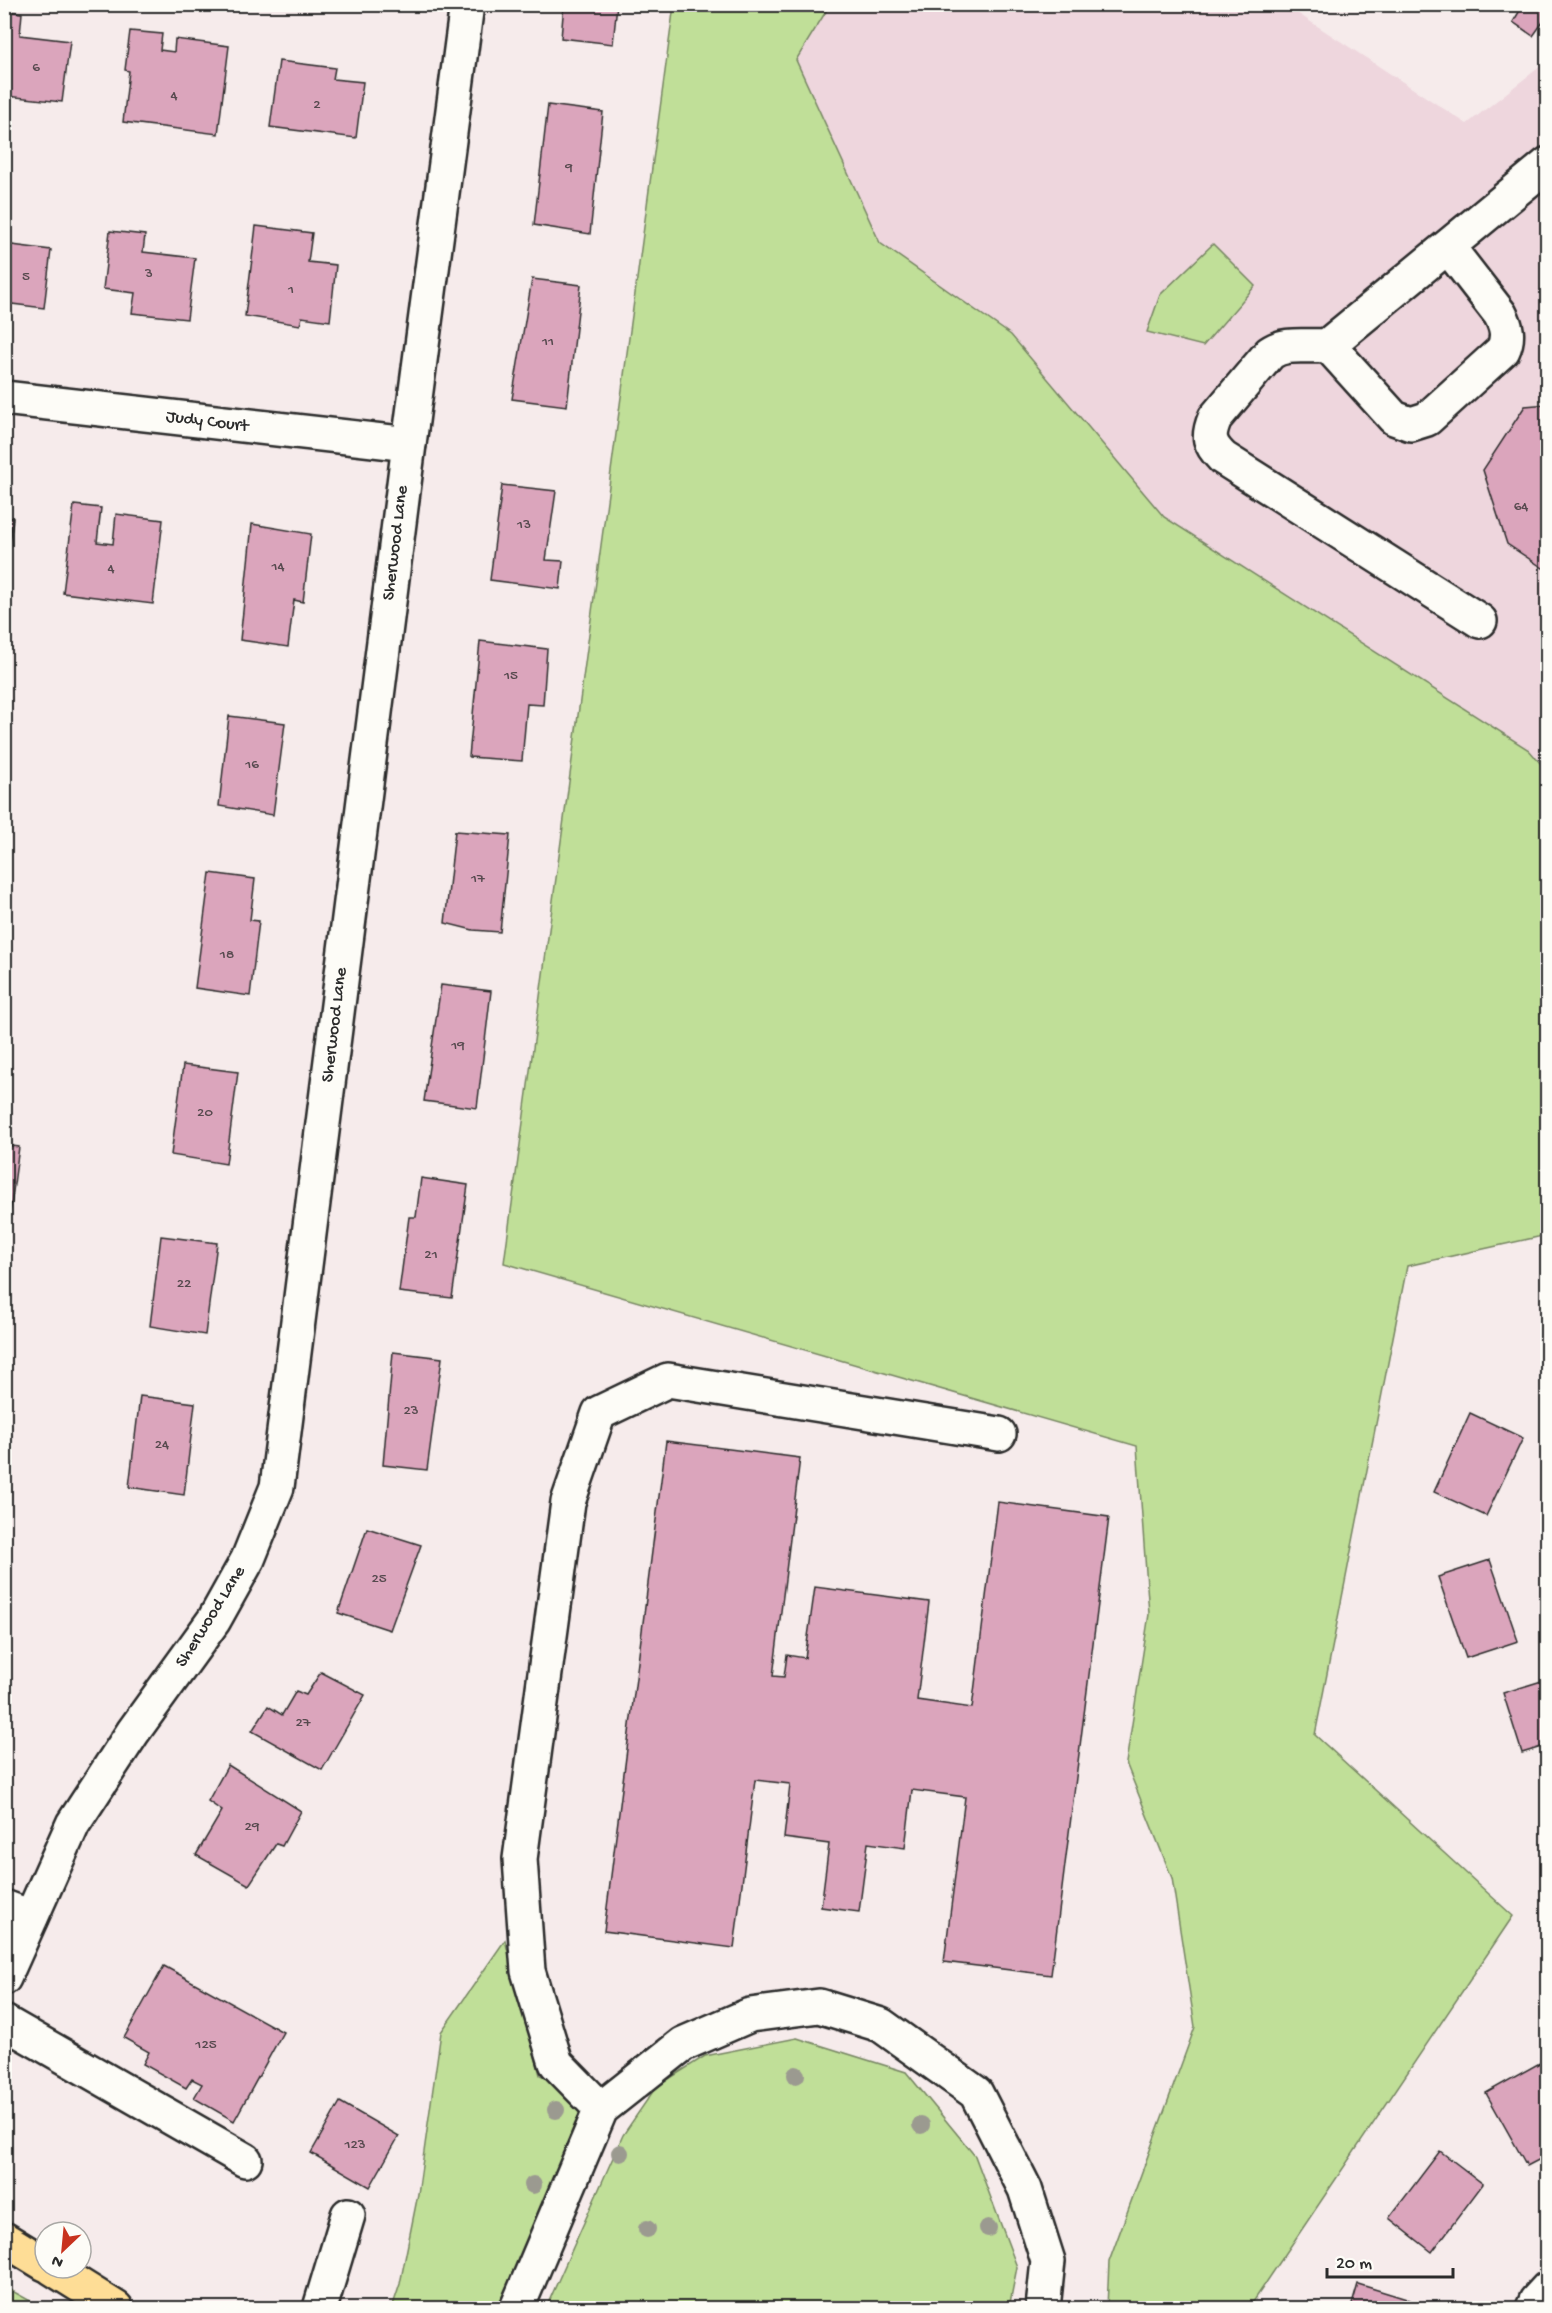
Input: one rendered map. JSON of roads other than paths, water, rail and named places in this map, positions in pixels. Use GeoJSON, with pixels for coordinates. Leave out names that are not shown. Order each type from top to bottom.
{"type":"FeatureCollection","features":[{"type":"Feature","properties":{"kind":"main road"},"geometry":{"type":"LineString","coordinates":[[4,2239],[33,2257]]}},
{"type":"Feature","properties":{"kind":"main road"},"geometry":{"type":"LineString","coordinates":[[71,2280],[116,2308]]}},
{"type":"Feature","properties":{"kind":"street","name":"Sherwood Lane"},"geometry":{"type":"LineString","coordinates":[[4,1978],[18,1912],[133,1732],[214,1620],[248,1559],[277,1487],[467,4]]}},
{"type":"Feature","properties":{"kind":"street"},"geometry":{"type":"LineString","coordinates":[[1480,621],[1223,459],[1213,448],[1210,430],[1215,418],[1270,353],[1278,347],[1287,345],[1328,345],[1548,164]]}},
{"type":"Feature","properties":{"kind":"street"},"geometry":{"type":"LineString","coordinates":[[1328,345],[1394,418],[1411,424],[1427,419],[1503,350],[1507,342],[1506,324],[1500,314],[1449,247]]}},
{"type":"Feature","properties":{"kind":"street","name":"Judy Court"},"geometry":{"type":"LineString","coordinates":[[4,398],[409,444]]}},
{"type":"Feature","properties":{"kind":"street"},"geometry":{"type":"LineString","coordinates":[[602,2109],[556,2063],[528,1971],[520,1859],[568,1502],[599,1413],[668,1380],[999,1434]]}},
{"type":"Feature","properties":{"kind":"street"},"geometry":{"type":"LineString","coordinates":[[517,2308],[602,2109],[683,2044],[750,2015],[819,2006],[881,2025],[976,2093],[1025,2189],[1048,2260],[1043,2308]]}},
{"type":"Feature","properties":{"kind":"street"},"geometry":{"type":"LineString","coordinates":[[4,2022],[245,2160]]}},
{"type":"Feature","properties":{"kind":"street"},"geometry":{"type":"LineString","coordinates":[[320,2308],[348,2215]]}},
{"type":"Feature","properties":{"kind":"street"},"geometry":{"type":"LineString","coordinates":[[1533,2308],[1548,2288]]}}]}
